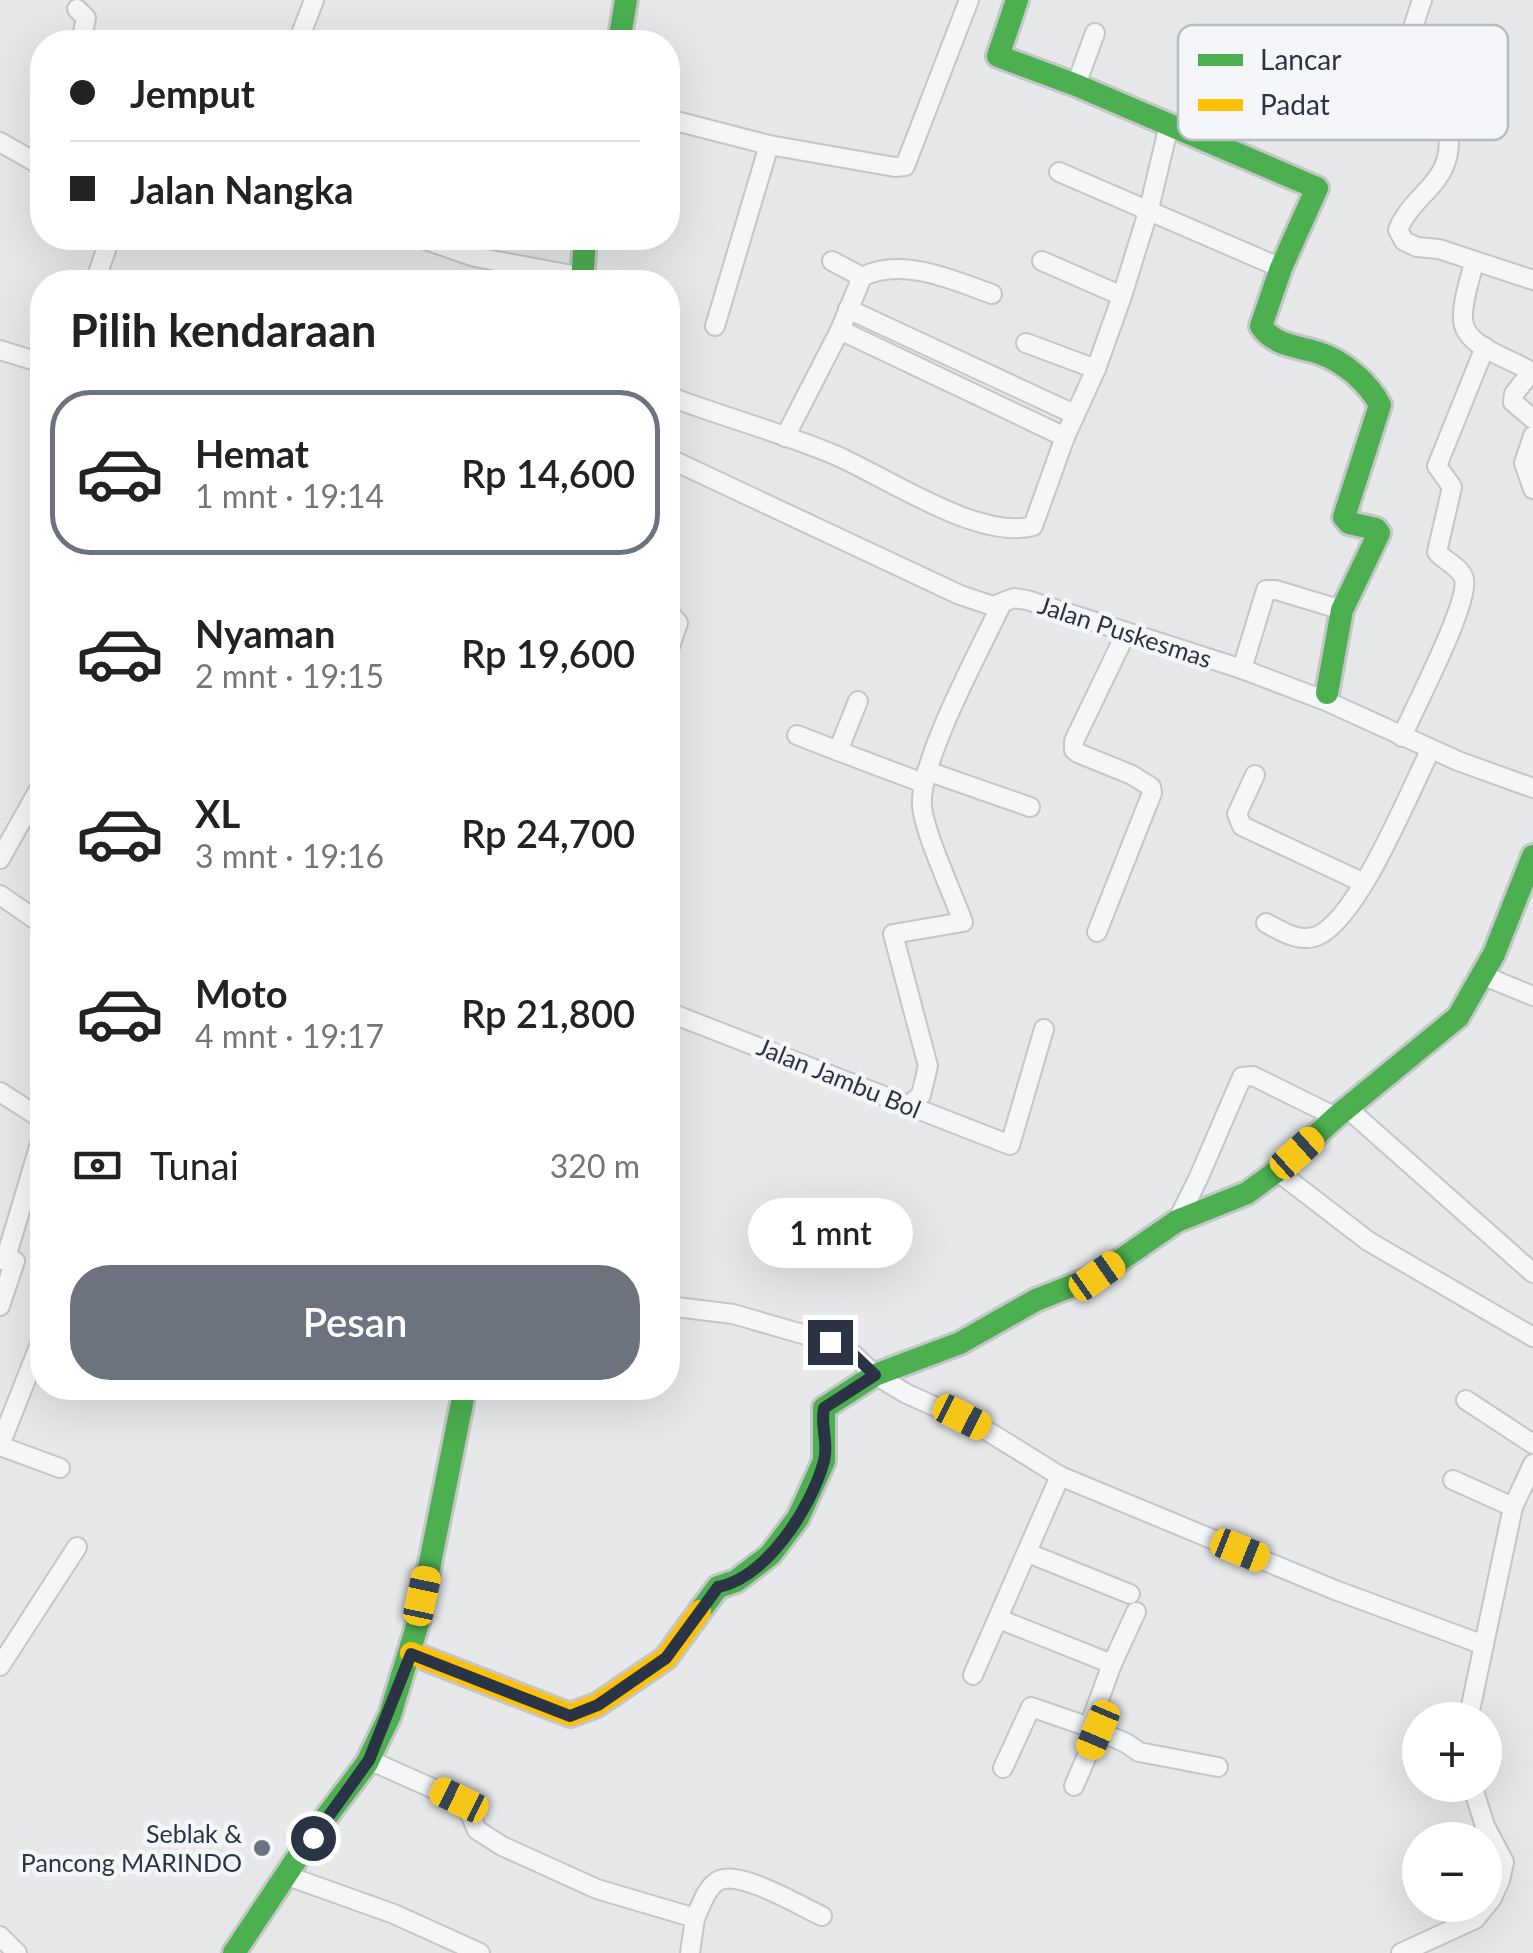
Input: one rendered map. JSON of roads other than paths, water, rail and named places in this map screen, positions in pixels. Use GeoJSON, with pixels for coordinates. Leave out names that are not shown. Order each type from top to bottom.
{"type":"FeatureCollection","features":[{"type":"Feature","properties":{"kind":"street"},"geometry":{"type":"LineString","coordinates":[[303,30],[314,0]]}},
{"type":"Feature","properties":{"kind":"street"},"geometry":{"type":"LineString","coordinates":[[621,30],[626,0]]}},
{"type":"Feature","properties":{"kind":"street"},"geometry":{"type":"LineString","coordinates":[[680,122],[769,145],[905,166],[969,0]]}},
{"type":"Feature","properties":{"kind":"street"},"geometry":{"type":"LineString","coordinates":[[1017,0],[998,56],[1178,129]]}},
{"type":"Feature","properties":{"kind":"street"},"geometry":{"type":"LineString","coordinates":[[1415,25],[1422,0]]}},
{"type":"Feature","properties":{"kind":"street"},"geometry":{"type":"LineString","coordinates":[[77,10],[86,18],[84,30]]}},
{"type":"Feature","properties":{"kind":"street"},"geometry":{"type":"LineString","coordinates":[[1076,85],[1096,33]]}},
{"type":"Feature","properties":{"kind":"street"},"geometry":{"type":"LineString","coordinates":[[680,400],[835,455],[972,520],[1015,531],[1034,526],[1122,296],[1169,125]]}},
{"type":"Feature","properties":{"kind":"street"},"geometry":{"type":"LineString","coordinates":[[1204,140],[1317,188],[1281,268],[1261,326],[1264,333],[1326,356],[1362,383],[1380,405],[1344,517],[1349,523],[1376,528],[1379,533],[1342,610],[1327,693]]}},
{"type":"Feature","properties":{"kind":"street"},"geometry":{"type":"LineString","coordinates":[[1448,140],[1448,158],[1424,195],[1407,209],[1398,230],[1404,241],[1533,280]]}},
{"type":"Feature","properties":{"kind":"street"},"geometry":{"type":"LineString","coordinates":[[0,142],[30,159]]}},
{"type":"Feature","properties":{"kind":"street"},"geometry":{"type":"LineString","coordinates":[[715,326],[769,145]]}},
{"type":"Feature","properties":{"kind":"street"},"geometry":{"type":"LineString","coordinates":[[1059,172],[1281,268]]}},
{"type":"Feature","properties":{"kind":"street"},"geometry":{"type":"LineString","coordinates":[[455,250],[536,270]]}},
{"type":"Feature","properties":{"kind":"street"},"geometry":{"type":"LineString","coordinates":[[832,261],[862,277]]}},
{"type":"Feature","properties":{"kind":"street"},"geometry":{"type":"LineString","coordinates":[[1042,261],[1122,296]]}},
{"type":"Feature","properties":{"kind":"street"},"geometry":{"type":"LineString","coordinates":[[1474,262],[1463,322],[1472,338],[1531,372],[1532,376],[1514,394],[1513,402],[1533,418]]}},
{"type":"Feature","properties":{"kind":"street"},"geometry":{"type":"LineString","coordinates":[[785,437],[840,330],[862,277],[875,271],[926,271],[992,294]]}},
{"type":"Feature","properties":{"kind":"street"},"geometry":{"type":"LineString","coordinates":[[848,309],[1074,414]]}},
{"type":"Feature","properties":{"kind":"street"},"geometry":{"type":"LineString","coordinates":[[840,330],[1065,437]]}},
{"type":"Feature","properties":{"kind":"street"},"geometry":{"type":"LineString","coordinates":[[1026,344],[1096,369]]}},
{"type":"Feature","properties":{"kind":"street"},"geometry":{"type":"LineString","coordinates":[[1402,737],[1435,674],[1464,586],[1460,571],[1437,552],[1452,488],[1437,466],[1485,347]]}},
{"type":"Feature","properties":{"kind":"street"},"geometry":{"type":"LineString","coordinates":[[0,350],[30,359]]}},
{"type":"Feature","properties":{"kind":"street"},"geometry":{"type":"LineString","coordinates":[[1533,436],[1524,462],[1533,489]]}},
{"type":"Feature","properties":{"kind":"street","name":"Jalan Puskesmas"},"geometry":{"type":"LineString","coordinates":[[680,464],[960,595],[993,606],[1014,598],[1027,600],[1242,670],[1533,788]]}},
{"type":"Feature","properties":{"kind":"street"},"geometry":{"type":"LineString","coordinates":[[1242,670],[1266,590],[1342,610]]}},
{"type":"Feature","properties":{"kind":"street"},"geometry":{"type":"LineString","coordinates":[[908,1106],[920,1095],[928,1066],[893,934],[964,922],[922,808],[925,777],[1002,603]]}},
{"type":"Feature","properties":{"kind":"street"},"geometry":{"type":"LineString","coordinates":[[1097,932],[1152,793],[1151,788],[1132,775],[1078,753],[1074,741],[1126,633]]}},
{"type":"Feature","properties":{"kind":"street"},"geometry":{"type":"LineString","coordinates":[[838,751],[858,701]]}},
{"type":"Feature","properties":{"kind":"street"},"geometry":{"type":"LineString","coordinates":[[797,735],[838,751],[1030,807]]}},
{"type":"Feature","properties":{"kind":"street"},"geometry":{"type":"LineString","coordinates":[[1266,924],[1294,937],[1314,938],[1331,928],[1364,883],[1430,749]]}},
{"type":"Feature","properties":{"kind":"street"},"geometry":{"type":"LineString","coordinates":[[1255,775],[1237,814],[1242,826],[1364,883]]}},
{"type":"Feature","properties":{"kind":"street"},"geometry":{"type":"LineString","coordinates":[[0,859],[30,807]]}},
{"type":"Feature","properties":{"kind":"street"},"geometry":{"type":"LineString","coordinates":[[411,1654],[570,1716],[598,1705],[666,1658],[718,1587],[736,1583],[771,1554],[806,1509],[824,1462],[824,1408],[875,1375],[960,1343],[1036,1300],[1097,1276],[1177,1221],[1247,1192],[1277,1171],[1458,1017],[1482,975],[1533,856]]}},
{"type":"Feature","properties":{"kind":"street"},"geometry":{"type":"LineString","coordinates":[[0,895],[30,916]]}},
{"type":"Feature","properties":{"kind":"street"},"geometry":{"type":"LineString","coordinates":[[1482,975],[1533,996]]}},
{"type":"Feature","properties":{"kind":"street","name":"Jalan Jambu Bol"},"geometry":{"type":"LineString","coordinates":[[680,1017],[1010,1145],[1044,1028]]}},
{"type":"Feature","properties":{"kind":"street"},"geometry":{"type":"LineString","coordinates":[[1177,1221],[1242,1077],[1253,1076],[1342,1112],[1533,1273]]}},
{"type":"Feature","properties":{"kind":"street"},"geometry":{"type":"LineString","coordinates":[[0,1092],[30,1111]]}},
{"type":"Feature","properties":{"kind":"street"},"geometry":{"type":"LineString","coordinates":[[1277,1171],[1368,1240],[1533,1337]]}},
{"type":"Feature","properties":{"kind":"street"},"geometry":{"type":"LineString","coordinates":[[0,1306],[15,1261],[2,1261],[30,1174]]}},
{"type":"Feature","properties":{"kind":"street"},"geometry":{"type":"LineString","coordinates":[[680,1308],[732,1314],[830,1342],[907,1394],[981,1427],[1060,1476],[1335,1590],[1484,1645]]}},
{"type":"Feature","properties":{"kind":"street"},"geometry":{"type":"LineString","coordinates":[[30,1369],[0,1445],[60,1468]]}},
{"type":"Feature","properties":{"kind":"street"},"geometry":{"type":"LineString","coordinates":[[234,1953],[369,1760],[411,1654],[462,1400]]}},
{"type":"Feature","properties":{"kind":"street"},"geometry":{"type":"LineString","coordinates":[[1466,1400],[1533,1444]]}},
{"type":"Feature","properties":{"kind":"street"},"geometry":{"type":"LineString","coordinates":[[1472,1702],[1513,1507],[1533,1464]]}},
{"type":"Feature","properties":{"kind":"street"},"geometry":{"type":"LineString","coordinates":[[973,1675],[1060,1476]]}},
{"type":"Feature","properties":{"kind":"street"},"geometry":{"type":"LineString","coordinates":[[1453,1480],[1513,1507]]}},
{"type":"Feature","properties":{"kind":"street"},"geometry":{"type":"LineString","coordinates":[[0,1666],[77,1547]]}},
{"type":"Feature","properties":{"kind":"street"},"geometry":{"type":"LineString","coordinates":[[1028,1553],[1133,1603],[1074,1786]]}},
{"type":"Feature","properties":{"kind":"street"},"geometry":{"type":"LineString","coordinates":[[999,1619],[1112,1664]]}},
{"type":"Feature","properties":{"kind":"street"},"geometry":{"type":"LineString","coordinates":[[1003,1768],[1031,1707],[1094,1728],[1138,1752],[1218,1767]]}},
{"type":"Feature","properties":{"kind":"street"},"geometry":{"type":"LineString","coordinates":[[369,1760],[459,1800],[467,1806],[477,1830],[502,1846],[597,1889],[695,1918]]}},
{"type":"Feature","properties":{"kind":"street"},"geometry":{"type":"LineString","coordinates":[[1401,1953],[1475,1919],[1492,1898],[1504,1862],[1477,1802]]}},
{"type":"Feature","properties":{"kind":"street"},"geometry":{"type":"LineString","coordinates":[[285,1875],[447,1945],[480,1953]]}},
{"type":"Feature","properties":{"kind":"street"},"geometry":{"type":"LineString","coordinates":[[690,1953],[695,1918],[708,1890],[718,1880],[737,1877],[822,1916]]}},
{"type":"Feature","properties":{"kind":"street"},"geometry":{"type":"LineString","coordinates":[[1,1939],[17,1953]]}},
{"type":"Feature","properties":{"kind":"place","name":"Seblak & Pancong MARINDO"},"geometry":{"type":"Point","coordinates":[262,1848]}}]}
